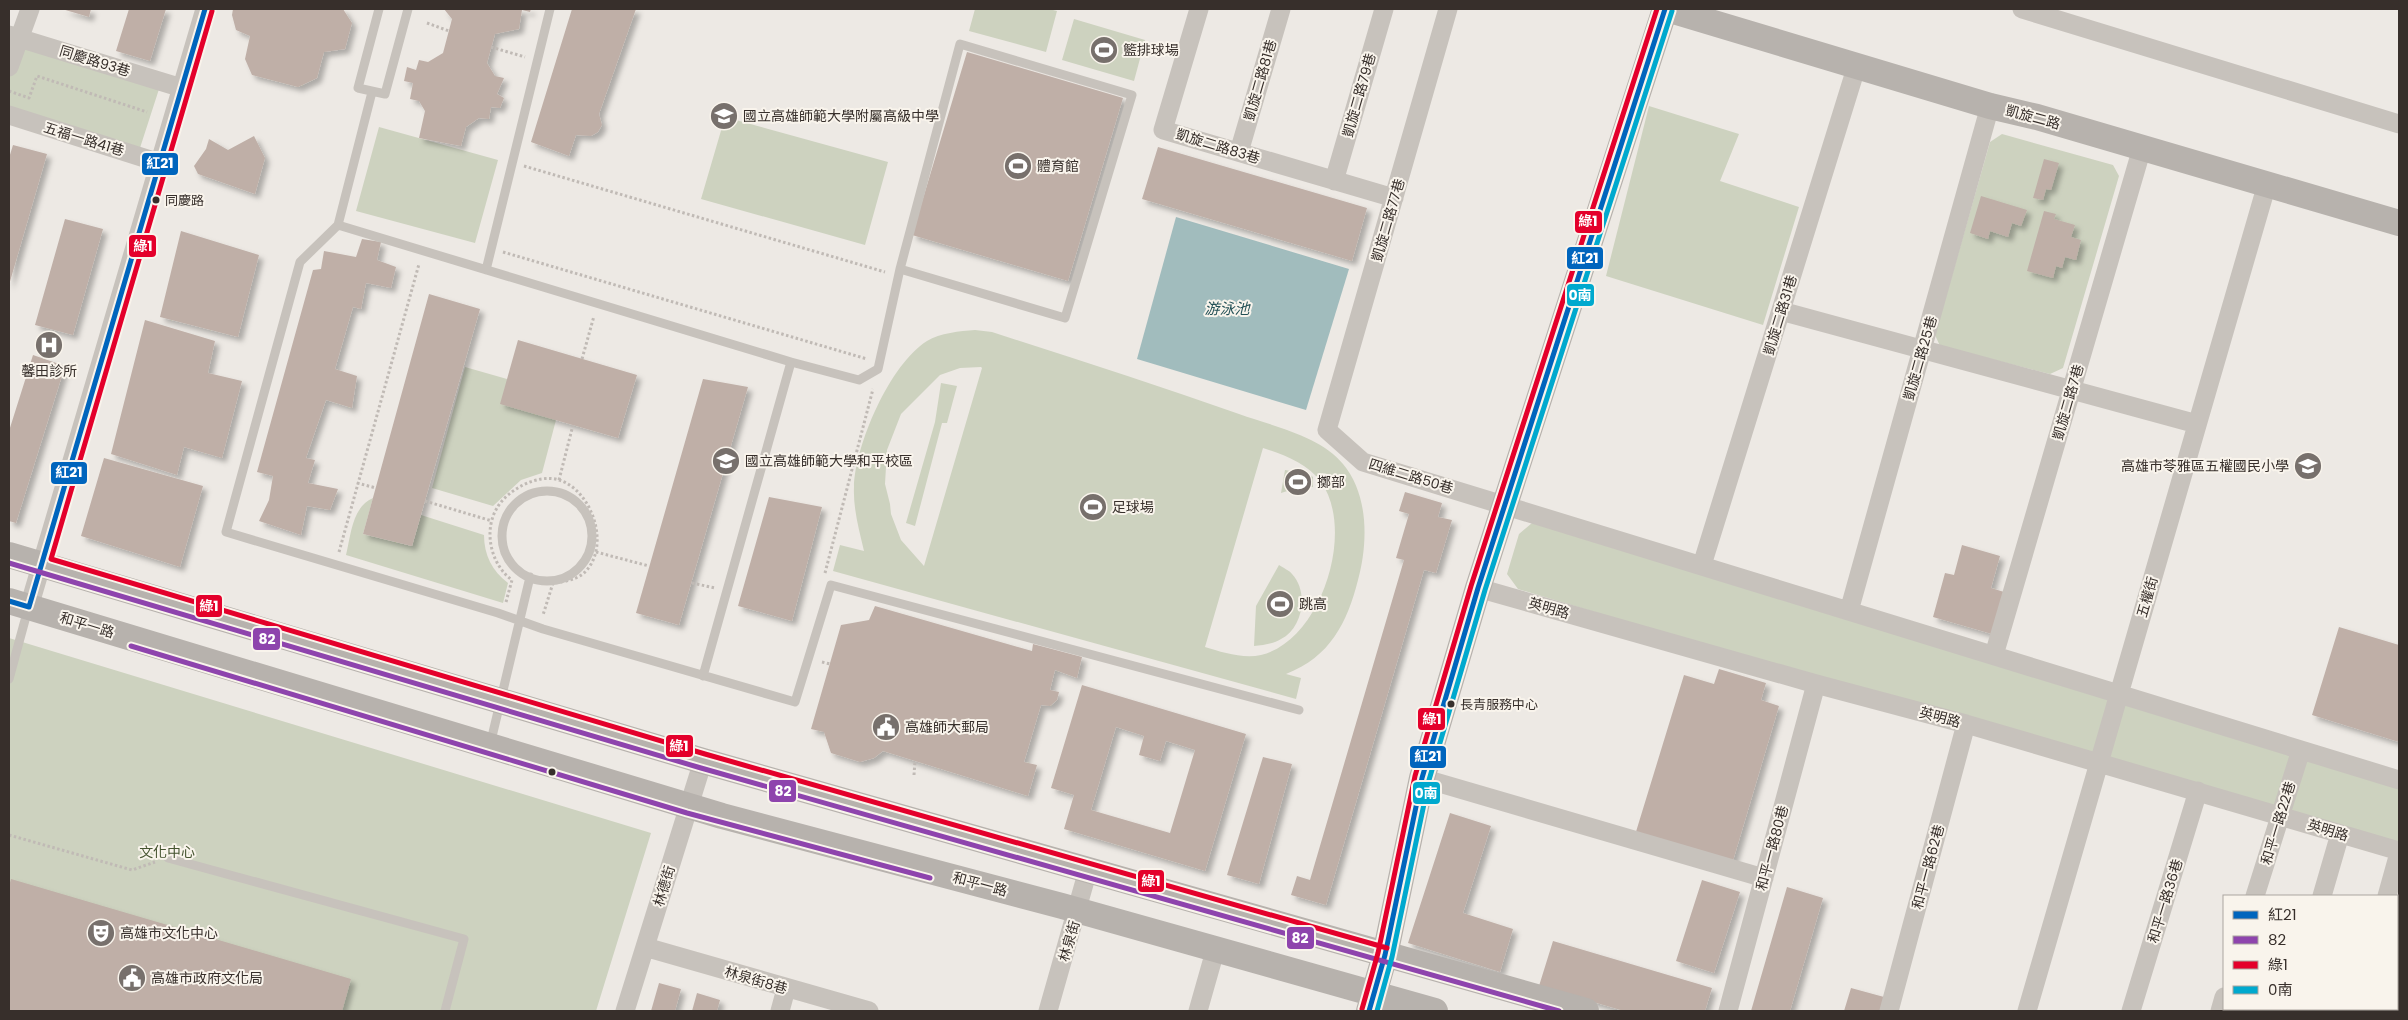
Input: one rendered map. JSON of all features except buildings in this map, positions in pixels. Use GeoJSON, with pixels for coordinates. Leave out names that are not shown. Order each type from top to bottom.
{"type":"FeatureCollection","features":[{"type":"Feature","properties":{"kind":"street"},"geometry":{"type":"LineString","coordinates":[[9,67],[15,36],[30,9]]}},
{"type":"Feature","properties":{"kind":"street"},"geometry":{"type":"LineString","coordinates":[[19,604],[42,564],[205,9]]}},
{"type":"Feature","properties":{"kind":"street","name":"凱旋二路83巷"},"geometry":{"type":"LineString","coordinates":[[1199,9],[1163,130],[1394,198]]}},
{"type":"Feature","properties":{"kind":"street","name":"凱旋二路81巷"},"geometry":{"type":"LineString","coordinates":[[1240,152],[1281,9]]}},
{"type":"Feature","properties":{"kind":"street","name":"凱旋二路79巷"},"geometry":{"type":"LineString","coordinates":[[1334,181],[1384,9]]}},
{"type":"Feature","properties":{"kind":"street","name":"凱旋二路77巷"},"geometry":{"type":"LineString","coordinates":[[1327,430],[1448,9]]}},
{"type":"Feature","properties":{"kind":"street"},"geometry":{"type":"LineString","coordinates":[[1372,1002],[1385,955],[1422,778],[1478,588],[1666,9]]}},
{"type":"Feature","properties":{"kind":"street","name":"凱旋二路"},"geometry":{"type":"LineString","coordinates":[[1666,9],[1990,106],[2399,223]]}},
{"type":"Feature","properties":{"kind":"street"},"geometry":{"type":"LineString","coordinates":[[2028,10],[2399,124]]}},
{"type":"Feature","properties":{"kind":"street","name":"同慶路93巷"},"geometry":{"type":"LineString","coordinates":[[15,36],[182,88]]}},
{"type":"Feature","properties":{"kind":"street","name":"凱旋二路31巷"},"geometry":{"type":"LineString","coordinates":[[1702,565],[1858,66]]}},
{"type":"Feature","properties":{"kind":"street","name":"凱旋二路25巷"},"geometry":{"type":"LineString","coordinates":[[1849,611],[1990,106]]}},
{"type":"Feature","properties":{"kind":"street","name":"五福一路41巷"},"geometry":{"type":"LineString","coordinates":[[9,116],[160,162]]}},
{"type":"Feature","properties":{"kind":"street","name":"凱旋二路7巷"},"geometry":{"type":"LineString","coordinates":[[1994,655],[2142,148]]}},
{"type":"Feature","properties":{"kind":"street","name":"五權街"},"geometry":{"type":"LineString","coordinates":[[2027,1011],[2267,184]]}},
{"type":"Feature","properties":{"kind":"street"},"geometry":{"type":"LineString","coordinates":[[1781,311],[1922,351],[2197,424]]}},
{"type":"Feature","properties":{"kind":"street","name":"四維二路50巷"},"geometry":{"type":"LineString","coordinates":[[1327,430],[1363,462],[1505,504]]}},
{"type":"Feature","properties":{"kind":"street"},"geometry":{"type":"LineString","coordinates":[[1505,504],[2399,780]]}},
{"type":"Feature","properties":{"kind":"street"},"geometry":{"type":"LineString","coordinates":[[9,555],[704,762],[1586,1011]]}},
{"type":"Feature","properties":{"kind":"street","name":"英明路"},"geometry":{"type":"LineString","coordinates":[[1478,588],[1816,684],[1966,724],[2198,791],[2399,852]]}},
{"type":"Feature","properties":{"kind":"street","name":"和平一路"},"geometry":{"type":"LineString","coordinates":[[19,604],[690,806],[1078,910],[1215,951],[1372,1002],[1435,1011]]}},
{"type":"Feature","properties":{"kind":"street","name":"和平一路80巷"},"geometry":{"type":"LineString","coordinates":[[1728,1011],[1816,684]]}},
{"type":"Feature","properties":{"kind":"street","name":"和平一路62巷"},"geometry":{"type":"LineString","coordinates":[[1889,1011],[1966,724]]}},
{"type":"Feature","properties":{"kind":"street","name":"和平一路22巷"},"geometry":{"type":"LineString","coordinates":[[2255,895],[2301,750]]}},
{"type":"Feature","properties":{"kind":"street","name":"林德街"},"geometry":{"type":"LineString","coordinates":[[625,1011],[704,762]]}},
{"type":"Feature","properties":{"kind":"street"},"geometry":{"type":"LineString","coordinates":[[1422,778],[1764,878]]}},
{"type":"Feature","properties":{"kind":"street","name":"和平一路36巷"},"geometry":{"type":"LineString","coordinates":[[2131,1011],[2198,791]]}},
{"type":"Feature","properties":{"kind":"street"},"geometry":{"type":"LineString","coordinates":[[2322,895],[2340,834]]}},
{"type":"Feature","properties":{"kind":"street"},"geometry":{"type":"LineString","coordinates":[[2387,895],[2399,852]]}},
{"type":"Feature","properties":{"kind":"street","name":"林泉街"},"geometry":{"type":"LineString","coordinates":[[1048,1011],[1088,870]]}},
{"type":"Feature","properties":{"kind":"street","name":"林泉街8巷"},"geometry":{"type":"LineString","coordinates":[[645,947],[868,1011]]}},
{"type":"Feature","properties":{"kind":"street"},"geometry":{"type":"LineString","coordinates":[[1198,1011],[1215,951]]}},
{"type":"Feature","properties":{"kind":"street"},"geometry":{"type":"LineString","coordinates":[[780,1011],[786,989]]}},
{"type":"Feature","properties":{"kind":"street"},"geometry":{"type":"LineString","coordinates":[[2398,1011],[2399,1006]]}},
{"type":"Feature","properties":{"kind":"lane"},"geometry":{"type":"LineString","coordinates":[[379,9],[358,88],[385,94],[408,9]]}},
{"type":"Feature","properties":{"kind":"lane"},"geometry":{"type":"LineString","coordinates":[[486,270],[550,9]]}},
{"type":"Feature","properties":{"kind":"lane"},"geometry":{"type":"LineString","coordinates":[[338,226],[791,362],[859,380],[878,369],[900,269],[960,44],[1132,95],[1065,318],[900,269]]}},
{"type":"Feature","properties":{"kind":"lane"},"geometry":{"type":"LineString","coordinates":[[372,92],[338,226],[300,262],[226,532],[502,610],[520,620],[795,702],[831,585],[1299,710]]}},
{"type":"Feature","properties":{"kind":"lane"},"geometry":{"type":"LineString","coordinates":[[703,676],[791,362]]}},
{"type":"Feature","properties":{"kind":"lane"},"geometry":{"type":"LineString","coordinates":[[544,491],[559,492],[578,503],[590,521],[592,536],[590,550],[583,563],[572,573],[559,579],[544,581],[530,577],[517,570],[508,558],[503,544],[503,529],[508,515],[517,503],[530,495],[544,491]]}},
{"type":"Feature","properties":{"kind":"lane"},"geometry":{"type":"LineString","coordinates":[[490,746],[530,577]]}},
{"type":"Feature","properties":{"kind":"lane"},"geometry":{"type":"LineString","coordinates":[[9,679],[19,604]]}},
{"type":"Feature","properties":{"kind":"lane"},"geometry":{"type":"LineString","coordinates":[[168,858],[464,939],[445,1011]]}},
{"type":"Feature","properties":{"kind":"path"},"geometry":{"type":"LineString","coordinates":[[426,23],[449,31]]}},
{"type":"Feature","properties":{"kind":"path"},"geometry":{"type":"LineString","coordinates":[[491,48],[538,60]]}},
{"type":"Feature","properties":{"kind":"path"},"geometry":{"type":"LineString","coordinates":[[9,91],[29,98],[37,76],[147,112]]}},
{"type":"Feature","properties":{"kind":"path"},"geometry":{"type":"LineString","coordinates":[[516,164],[888,272]]}},
{"type":"Feature","properties":{"kind":"path"},"geometry":{"type":"LineString","coordinates":[[494,250],[868,359],[870,350]]}},
{"type":"Feature","properties":{"kind":"path"},"geometry":{"type":"LineString","coordinates":[[338,556],[422,251]]}},
{"type":"Feature","properties":{"kind":"path"},"geometry":{"type":"LineString","coordinates":[[582,359],[596,310]]}},
{"type":"Feature","properties":{"kind":"path"},"geometry":{"type":"LineString","coordinates":[[831,585],[824,573],[878,369]]}},
{"type":"Feature","properties":{"kind":"path"},"geometry":{"type":"LineString","coordinates":[[559,480],[573,425]]}},
{"type":"Feature","properties":{"kind":"path"},"geometry":{"type":"LineString","coordinates":[[502,610],[512,580],[505,575],[496,560],[491,542],[492,521],[497,507],[515,490],[546,478],[559,480],[570,485],[588,505],[596,529],[596,552],[585,572],[564,582],[553,583],[541,621]]}},
{"type":"Feature","properties":{"kind":"path"},"geometry":{"type":"LineString","coordinates":[[358,483],[376,488]]}},
{"type":"Feature","properties":{"kind":"path"},"geometry":{"type":"LineString","coordinates":[[425,501],[492,521]]}},
{"type":"Feature","properties":{"kind":"path"},"geometry":{"type":"LineString","coordinates":[[596,552],[649,566]]}},
{"type":"Feature","properties":{"kind":"path"},"geometry":{"type":"LineString","coordinates":[[692,583],[723,590]]}},
{"type":"Feature","properties":{"kind":"path"},"geometry":{"type":"LineString","coordinates":[[822,662],[830,664]]}},
{"type":"Feature","properties":{"kind":"path"},"geometry":{"type":"LineString","coordinates":[[914,775],[915,761]]}},
{"type":"Feature","properties":{"kind":"path"},"geometry":{"type":"LineString","coordinates":[[9,835],[132,870],[168,858]]}},
{"type":"Feature","properties":{"kind":"green space"},"geometry":{"type":"Polygon","coordinates":[[[975,9],[1049,9],[1057,11],[1046,52],[969,31],[975,9]]]}},
{"type":"Feature","properties":{"kind":"green space","name":"籃排球場"},"geometry":{"type":"Polygon","coordinates":[[[1074,19],[1145,40],[1134,81],[1062,60],[1074,19]]]}},
{"type":"Feature","properties":{"kind":"green space"},"geometry":{"type":"Polygon","coordinates":[[[9,40],[160,86],[139,151],[9,110],[9,40]]]}},
{"type":"Feature","properties":{"kind":"green space"},"geometry":{"type":"Polygon","coordinates":[[[1649,106],[1739,134],[1720,181],[1799,207],[1763,325],[1606,276],[1649,106]]]}},
{"type":"Feature","properties":{"kind":"green space"},"geometry":{"type":"Polygon","coordinates":[[[725,117],[888,162],[865,245],[701,199],[725,117]]]}},
{"type":"Feature","properties":{"kind":"green space"},"geometry":{"type":"Polygon","coordinates":[[[379,127],[498,160],[475,243],[356,211],[379,127]]]}},
{"type":"Feature","properties":{"kind":"green space"},"geometry":{"type":"Polygon","coordinates":[[[2002,134],[2113,165],[2119,176],[2063,368],[2050,374],[1940,346],[1935,335],[1990,142],[2002,134]]]}},
{"type":"Feature","properties":{"kind":"green space","name":"足球場"},"geometry":{"type":"Polygon","coordinates":[[[975,330],[992,332],[1295,433],[1322,446],[1334,454],[1343,464],[1352,476],[1362,505],[1365,535],[1361,566],[1354,596],[1334,637],[1314,658],[1286,674],[1301,678],[1296,699],[833,571],[840,545],[864,551],[854,503],[856,470],[868,428],[888,386],[913,352],[927,341],[944,334],[975,330]],[[960,368],[940,375],[901,414],[887,450],[885,484],[891,514],[901,540],[924,566],[982,368],[960,368]],[[1263,448],[1205,647],[1240,656],[1261,655],[1282,646],[1301,629],[1316,607],[1327,582],[1333,555],[1335,528],[1331,503],[1321,482],[1302,465],[1263,448]]]}},
{"type":"Feature","properties":{"kind":"green space"},"geometry":{"type":"Polygon","coordinates":[[[465,367],[507,379],[556,420],[542,473],[521,480],[493,506],[432,488],[465,367]]]}},
{"type":"Feature","properties":{"kind":"green space"},"geometry":{"type":"Polygon","coordinates":[[[941,383],[957,386],[947,423],[942,423],[915,526],[906,523],[935,422],[941,383]]]}},
{"type":"Feature","properties":{"kind":"green space","name":"擲部"},"geometry":{"type":"Polygon","coordinates":[[[1285,470],[1296,472],[1304,470],[1313,477],[1313,487],[1297,488],[1281,493],[1285,470]]]}},
{"type":"Feature","properties":{"kind":"green space"},"geometry":{"type":"Polygon","coordinates":[[[373,498],[363,534],[412,546],[421,515],[484,535],[487,556],[493,568],[508,583],[503,603],[346,555],[351,531],[357,515],[366,502],[373,498]]]}},
{"type":"Feature","properties":{"kind":"green space"},"geometry":{"type":"Polygon","coordinates":[[[1532,523],[2399,789],[2399,854],[1518,589],[1507,574],[1519,534],[1532,523]]]}},
{"type":"Feature","properties":{"kind":"green space","name":"跳高"},"geometry":{"type":"Polygon","coordinates":[[[1279,565],[1292,574],[1301,590],[1302,600],[1299,618],[1288,634],[1281,639],[1254,646],[1256,606],[1279,565]]]}},
{"type":"Feature","properties":{"kind":"green space","name":"文化中心"},"geometry":{"type":"Polygon","coordinates":[[[9,638],[651,833],[596,1011],[9,1011],[9,638]]]}},
{"type":"Feature","properties":{"kind":"water","name":"游泳池"},"geometry":{"type":"Polygon","coordinates":[[[1176,217],[1349,269],[1306,410],[1137,359],[1176,217]]]}},
{"type":"Feature","properties":{"kind":"transit line","name":"紅21"},"geometry":{"type":"LineString","coordinates":[[9,601],[29,607],[205,9]]}},
{"type":"Feature","properties":{"kind":"transit line","name":"綠1"},"geometry":{"type":"LineString","coordinates":[[1362,1009],[1378,953],[1415,776],[1471,586],[1657,9]]}},
{"type":"Feature","properties":{"kind":"transit line","name":"紅21"},"geometry":{"type":"LineString","coordinates":[[1369,1011],[1385,955],[1422,778],[1478,588],[1665,9]]}},
{"type":"Feature","properties":{"kind":"transit line","name":"綠1"},"geometry":{"type":"LineString","coordinates":[[212,11],[51,559],[705,754],[1387,948]]}},
{"type":"Feature","properties":{"kind":"transit line","name":"0南"},"geometry":{"type":"LineString","coordinates":[[1377,1011],[1392,957],[1429,780],[1485,590],[1672,11]]}},
{"type":"Feature","properties":{"kind":"transit line","name":"82"},"geometry":{"type":"LineString","coordinates":[[9,563],[701,768],[1559,1011]]}},
{"type":"Feature","properties":{"kind":"transit line","name":"82"},"geometry":{"type":"LineString","coordinates":[[131,646],[687,813],[930,878]]}},
{"type":"Feature","properties":{"kind":"place","name":"籃排球場"},"geometry":{"type":"Point","coordinates":[1104,50]}},
{"type":"Feature","properties":{"kind":"place","name":"國立高雄師範大學附屬高級中學"},"geometry":{"type":"Point","coordinates":[724,116]}},
{"type":"Feature","properties":{"kind":"place","name":"體育館"},"geometry":{"type":"Point","coordinates":[1018,166]}},
{"type":"Feature","properties":{"kind":"place","name":"同慶路"},"geometry":{"type":"Point","coordinates":[156,200]}},
{"type":"Feature","properties":{"kind":"place","name":"馨田診所"},"geometry":{"type":"Point","coordinates":[49,345]}},
{"type":"Feature","properties":{"kind":"place","name":"國立高雄師範大學和平校區"},"geometry":{"type":"Point","coordinates":[726,461]}},
{"type":"Feature","properties":{"kind":"place","name":"高雄市苓雅區五權國民小學"},"geometry":{"type":"Point","coordinates":[2308,466]}},
{"type":"Feature","properties":{"kind":"place","name":"擲部"},"geometry":{"type":"Point","coordinates":[1298,482]}},
{"type":"Feature","properties":{"kind":"place","name":"足球場"},"geometry":{"type":"Point","coordinates":[1093,507]}},
{"type":"Feature","properties":{"kind":"place","name":"跳高"},"geometry":{"type":"Point","coordinates":[1280,604]}},
{"type":"Feature","properties":{"kind":"place","name":"長青服務中心"},"geometry":{"type":"Point","coordinates":[1451,704]}},
{"type":"Feature","properties":{"kind":"place","name":"高雄師大郵局"},"geometry":{"type":"Point","coordinates":[886,727]}},
{"type":"Feature","properties":{"kind":"place","name":"高雄市文化中心"},"geometry":{"type":"Point","coordinates":[101,933]}},
{"type":"Feature","properties":{"kind":"place","name":"高雄市政府文化局"},"geometry":{"type":"Point","coordinates":[132,978]}}]}
